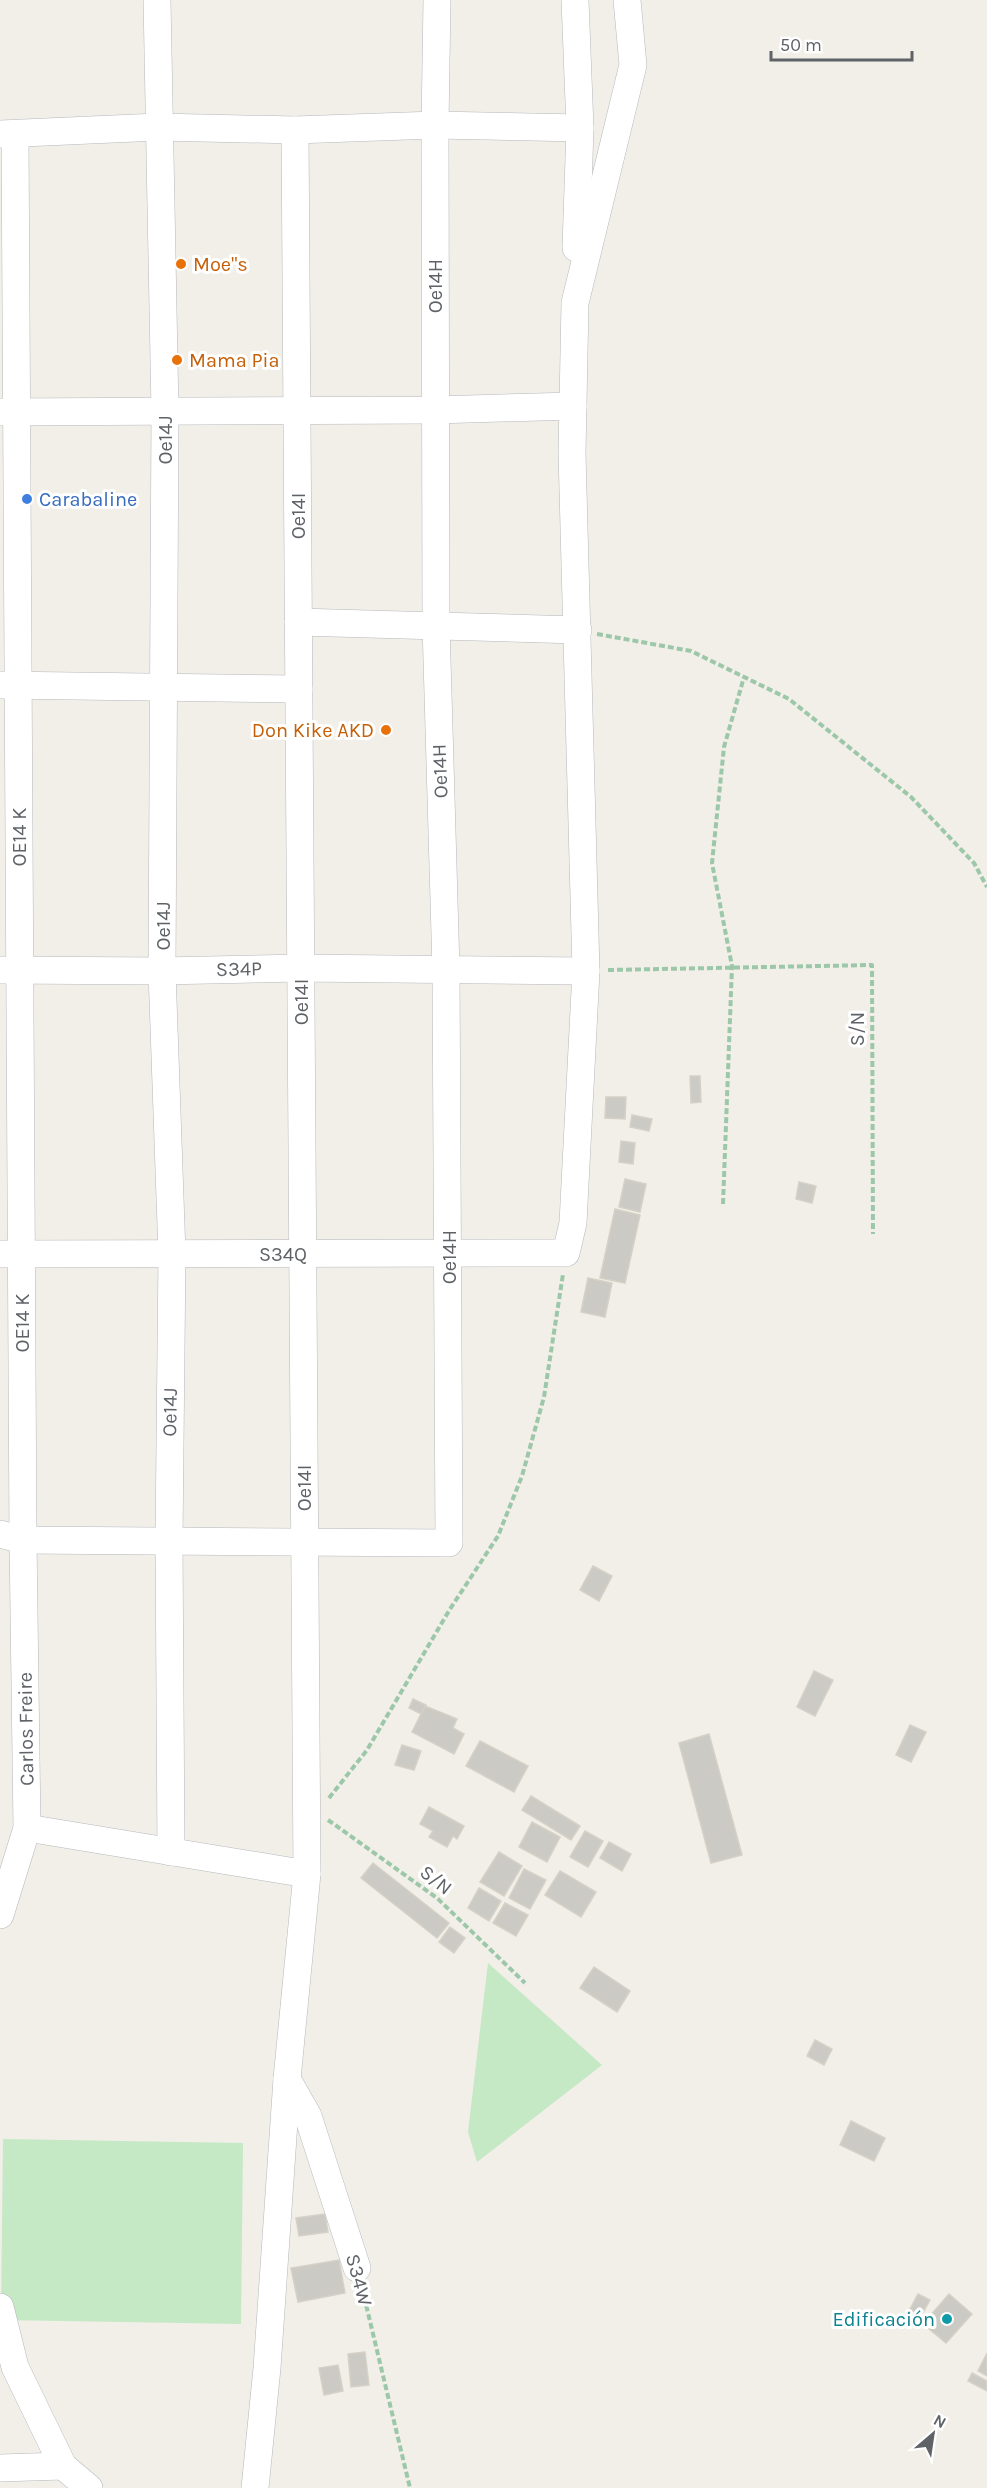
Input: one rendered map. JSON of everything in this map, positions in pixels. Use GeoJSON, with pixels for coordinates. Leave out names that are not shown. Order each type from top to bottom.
{"type":"FeatureCollection","features":[{"type":"Feature","properties":{"kind":"street","name":"Oe14J"},"geometry":{"type":"LineString","coordinates":[[157,0],[165,411],[162,971],[171,1254],[169,1541],[171,1852]]}},
{"type":"Feature","properties":{"kind":"street","name":"Oe14H"},"geometry":{"type":"LineString","coordinates":[[304,1542],[449,1543],[446,969],[436,625],[434,410],[437,0]]}},
{"type":"Feature","properties":{"kind":"street"},"geometry":{"type":"LineString","coordinates":[[566,1253],[573,1223],[586,971],[573,406],[580,128],[574,0]]}},
{"type":"Feature","properties":{"kind":"street"},"geometry":{"type":"LineString","coordinates":[[575,303],[633,65],[627,0]]}},
{"type":"Feature","properties":{"kind":"street"},"geometry":{"type":"LineString","coordinates":[[8,134],[158,127],[295,130],[435,125],[580,128]]}},
{"type":"Feature","properties":{"kind":"street","name":"Oe14I"},"geometry":{"type":"LineString","coordinates":[[255,2488],[267,2368],[287,2079],[312,1819],[304,1542],[295,130]]}},
{"type":"Feature","properties":{"kind":"street","name":"OE14 K"},"geometry":{"type":"LineString","coordinates":[[8,134],[11,1537]]}},
{"type":"Feature","properties":{"kind":"street"},"geometry":{"type":"LineString","coordinates":[[8,412],[434,410],[573,406]]}},
{"type":"Feature","properties":{"kind":"street"},"geometry":{"type":"LineString","coordinates":[[298,622],[578,630]]}},
{"type":"Feature","properties":{"kind":"street"},"geometry":{"type":"LineString","coordinates":[[9,686],[299,688]]}},
{"type":"Feature","properties":{"kind":"street","name":"S34P"},"geometry":{"type":"LineString","coordinates":[[10,970],[162,971],[300,968],[586,971]]}},
{"type":"Feature","properties":{"kind":"street","name":"S34Q"},"geometry":{"type":"LineString","coordinates":[[11,1254],[566,1253]]}},
{"type":"Feature","properties":{"kind":"street"},"geometry":{"type":"LineString","coordinates":[[11,1537],[304,1542]]}},
{"type":"Feature","properties":{"kind":"street","name":"Carlos Freire"},"geometry":{"type":"LineString","coordinates":[[0,1915],[27,1828],[11,1537]]}},
{"type":"Feature","properties":{"kind":"street"},"geometry":{"type":"LineString","coordinates":[[27,1828],[307,1874]]}},
{"type":"Feature","properties":{"kind":"street","name":"S34W"},"geometry":{"type":"LineString","coordinates":[[287,2079],[308,2116],[357,2268]]}},
{"type":"Feature","properties":{"kind":"street"},"geometry":{"type":"LineString","coordinates":[[0,2307],[8,2366],[63,2466],[89,2488]]}},
{"type":"Feature","properties":{"kind":"street"},"geometry":{"type":"LineString","coordinates":[[0,2468],[63,2466]]}},
{"type":"Feature","properties":{"kind":"path"},"geometry":{"type":"LineString","coordinates":[[578,630],[692,651],[789,699],[911,797],[974,863],[987,887]]}},
{"type":"Feature","properties":{"kind":"path"},"geometry":{"type":"LineString","coordinates":[[723,1204],[732,966],[712,863],[724,747],[744,677]]}},
{"type":"Feature","properties":{"kind":"path","name":"S/N"},"geometry":{"type":"LineString","coordinates":[[586,971],[732,966],[872,965],[873,1234]]}},
{"type":"Feature","properties":{"kind":"path"},"geometry":{"type":"LineString","coordinates":[[312,1819],[368,1750],[450,1609],[498,1536],[522,1476],[544,1397],[566,1253]]}},
{"type":"Feature","properties":{"kind":"path","name":"S/N"},"geometry":{"type":"LineString","coordinates":[[312,1819],[437,1898],[525,1983]]}},
{"type":"Feature","properties":{"kind":"path","name":"S34W"},"geometry":{"type":"LineString","coordinates":[[357,2268],[410,2488]]}},
{"type":"Feature","properties":{"kind":"green space"},"geometry":{"type":"Polygon","coordinates":[[[488,1963],[602,2065],[477,2162],[468,2132],[488,1963]]]}},
{"type":"Feature","properties":{"kind":"green space"},"geometry":{"type":"Polygon","coordinates":[[[3,2139],[243,2143],[241,2324],[1,2320],[3,2139]]]}},
{"type":"Feature","properties":{"kind":"building"},"geometry":{"type":"Polygon","coordinates":[[[690,1076],[700,1076],[701,1102],[691,1103],[690,1076]]]}},
{"type":"Feature","properties":{"kind":"building"},"geometry":{"type":"Polygon","coordinates":[[[606,1097],[626,1097],[625,1119],[605,1118],[606,1097]]]}},
{"type":"Feature","properties":{"kind":"building"},"geometry":{"type":"Polygon","coordinates":[[[632,1115],[652,1119],[649,1131],[630,1127],[632,1115]]]}},
{"type":"Feature","properties":{"kind":"building"},"geometry":{"type":"Polygon","coordinates":[[[621,1141],[635,1143],[633,1164],[619,1162],[621,1141]]]}},
{"type":"Feature","properties":{"kind":"building"},"geometry":{"type":"Polygon","coordinates":[[[625,1179],[646,1184],[640,1212],[619,1207],[625,1179]]]}},
{"type":"Feature","properties":{"kind":"building"},"geometry":{"type":"Polygon","coordinates":[[[799,1182],[816,1186],[812,1203],[796,1199],[799,1182]]]}},
{"type":"Feature","properties":{"kind":"building"},"geometry":{"type":"Polygon","coordinates":[[[615,1209],[640,1215],[625,1283],[600,1278],[615,1209]]]}},
{"type":"Feature","properties":{"kind":"building"},"geometry":{"type":"Polygon","coordinates":[[[588,1278],[612,1283],[605,1317],[581,1312],[588,1278]]]}},
{"type":"Feature","properties":{"kind":"building"},"geometry":{"type":"Polygon","coordinates":[[[593,1566],[612,1576],[599,1601],[580,1590],[593,1566]]]}},
{"type":"Feature","properties":{"kind":"building"},"geometry":{"type":"Polygon","coordinates":[[[814,1671],[833,1680],[815,1716],[797,1707],[814,1671]]]}},
{"type":"Feature","properties":{"kind":"building"},"geometry":{"type":"Polygon","coordinates":[[[413,1699],[426,1705],[421,1714],[409,1708],[413,1699]]]}},
{"type":"Feature","properties":{"kind":"building"},"geometry":{"type":"Polygon","coordinates":[[[425,1706],[457,1719],[453,1728],[464,1734],[454,1754],[412,1732],[425,1706]]]}},
{"type":"Feature","properties":{"kind":"building"},"geometry":{"type":"Polygon","coordinates":[[[910,1725],[926,1732],[911,1762],[896,1755],[910,1725]]]}},
{"type":"Feature","properties":{"kind":"building"},"geometry":{"type":"Polygon","coordinates":[[[709,1734],[742,1855],[711,1863],[679,1743],[709,1734]]]}},
{"type":"Feature","properties":{"kind":"building"},"geometry":{"type":"Polygon","coordinates":[[[480,1741],[528,1766],[514,1792],[466,1766],[480,1741]]]}},
{"type":"Feature","properties":{"kind":"building"},"geometry":{"type":"Polygon","coordinates":[[[402,1745],[421,1751],[414,1770],[395,1765],[402,1745]]]}},
{"type":"Feature","properties":{"kind":"building"},"geometry":{"type":"Polygon","coordinates":[[[531,1796],[580,1826],[571,1840],[522,1810],[531,1796]]]}},
{"type":"Feature","properties":{"kind":"building"},"geometry":{"type":"Polygon","coordinates":[[[429,1807],[464,1826],[457,1839],[453,1836],[447,1847],[429,1837],[433,1831],[420,1824],[429,1807]]]}},
{"type":"Feature","properties":{"kind":"building"},"geometry":{"type":"Polygon","coordinates":[[[532,1822],[560,1837],[547,1862],[519,1847],[532,1822]]]}},
{"type":"Feature","properties":{"kind":"building"},"geometry":{"type":"Polygon","coordinates":[[[585,1831],[603,1841],[588,1867],[570,1857],[585,1831]]]}},
{"type":"Feature","properties":{"kind":"building"},"geometry":{"type":"Polygon","coordinates":[[[609,1842],[631,1854],[622,1871],[600,1858],[609,1842]]]}},
{"type":"Feature","properties":{"kind":"building"},"geometry":{"type":"Polygon","coordinates":[[[499,1852],[522,1866],[504,1896],[480,1882],[499,1852]]]}},
{"type":"Feature","properties":{"kind":"building"},"geometry":{"type":"Polygon","coordinates":[[[373,1863],[449,1923],[437,1938],[361,1878],[373,1863]]]}},
{"type":"Feature","properties":{"kind":"building"},"geometry":{"type":"Polygon","coordinates":[[[524,1869],[546,1880],[530,1909],[509,1898],[524,1869]]]}},
{"type":"Feature","properties":{"kind":"building"},"geometry":{"type":"Polygon","coordinates":[[[560,1871],[596,1892],[581,1917],[545,1895],[560,1871]]]}},
{"type":"Feature","properties":{"kind":"building"},"geometry":{"type":"Polygon","coordinates":[[[479,1888],[501,1901],[489,1921],[468,1908],[479,1888]]]}},
{"type":"Feature","properties":{"kind":"building"},"geometry":{"type":"Polygon","coordinates":[[[505,1903],[528,1915],[516,1936],[493,1923],[505,1903]]]}},
{"type":"Feature","properties":{"kind":"building"},"geometry":{"type":"Polygon","coordinates":[[[450,1927],[465,1938],[454,1953],[439,1942],[450,1927]]]}},
{"type":"Feature","properties":{"kind":"building"},"geometry":{"type":"Polygon","coordinates":[[[594,1967],[630,1991],[617,2012],[580,1988],[594,1967]]]}},
{"type":"Feature","properties":{"kind":"building"},"geometry":{"type":"Polygon","coordinates":[[[815,2040],[832,2049],[824,2065],[807,2056],[815,2040]]]}},
{"type":"Feature","properties":{"kind":"building"},"geometry":{"type":"Polygon","coordinates":[[[851,2121],[885,2138],[874,2161],[840,2145],[851,2121]]]}},
{"type":"Feature","properties":{"kind":"building"},"geometry":{"type":"Polygon","coordinates":[[[325,2214],[328,2232],[299,2236],[296,2218],[325,2214]]]}},
{"type":"Feature","properties":{"kind":"building"},"geometry":{"type":"Polygon","coordinates":[[[339,2260],[345,2293],[298,2302],[291,2268],[339,2260]]]}},
{"type":"Feature","properties":{"kind":"building","name":"Edificación"},"geometry":{"type":"Polygon","coordinates":[[[918,2294],[930,2300],[920,2318],[909,2311],[918,2294]]]}},
{"type":"Feature","properties":{"kind":"building","name":"Edificación"},"geometry":{"type":"Polygon","coordinates":[[[949,2294],[972,2314],[946,2343],[923,2324],[949,2294]]]}},
{"type":"Feature","properties":{"kind":"building"},"geometry":{"type":"Polygon","coordinates":[[[365,2352],[369,2385],[351,2387],[348,2354],[365,2352]]]}},
{"type":"Feature","properties":{"kind":"building","name":"Edificación"},"geometry":{"type":"Polygon","coordinates":[[[987,2353],[987,2376],[978,2371],[987,2353]]]}},
{"type":"Feature","properties":{"kind":"building"},"geometry":{"type":"Polygon","coordinates":[[[338,2365],[343,2391],[324,2395],[319,2368],[338,2365]]]}},
{"type":"Feature","properties":{"kind":"building","name":"Edificación"},"geometry":{"type":"Polygon","coordinates":[[[972,2373],[987,2381],[987,2391],[968,2381],[972,2373]]]}},
{"type":"Feature","properties":{"kind":"place","name":"Moe\"s"},"geometry":{"type":"Point","coordinates":[181,264]}},
{"type":"Feature","properties":{"kind":"place","name":"Mama Pia"},"geometry":{"type":"Point","coordinates":[177,360]}},
{"type":"Feature","properties":{"kind":"place","name":"Carabaline"},"geometry":{"type":"Point","coordinates":[27,499]}},
{"type":"Feature","properties":{"kind":"place","name":"Don Kike AKD"},"geometry":{"type":"Point","coordinates":[386,730]}},
{"type":"Feature","properties":{"kind":"place","name":"Edificación"},"geometry":{"type":"Point","coordinates":[947,2319]}}]}
